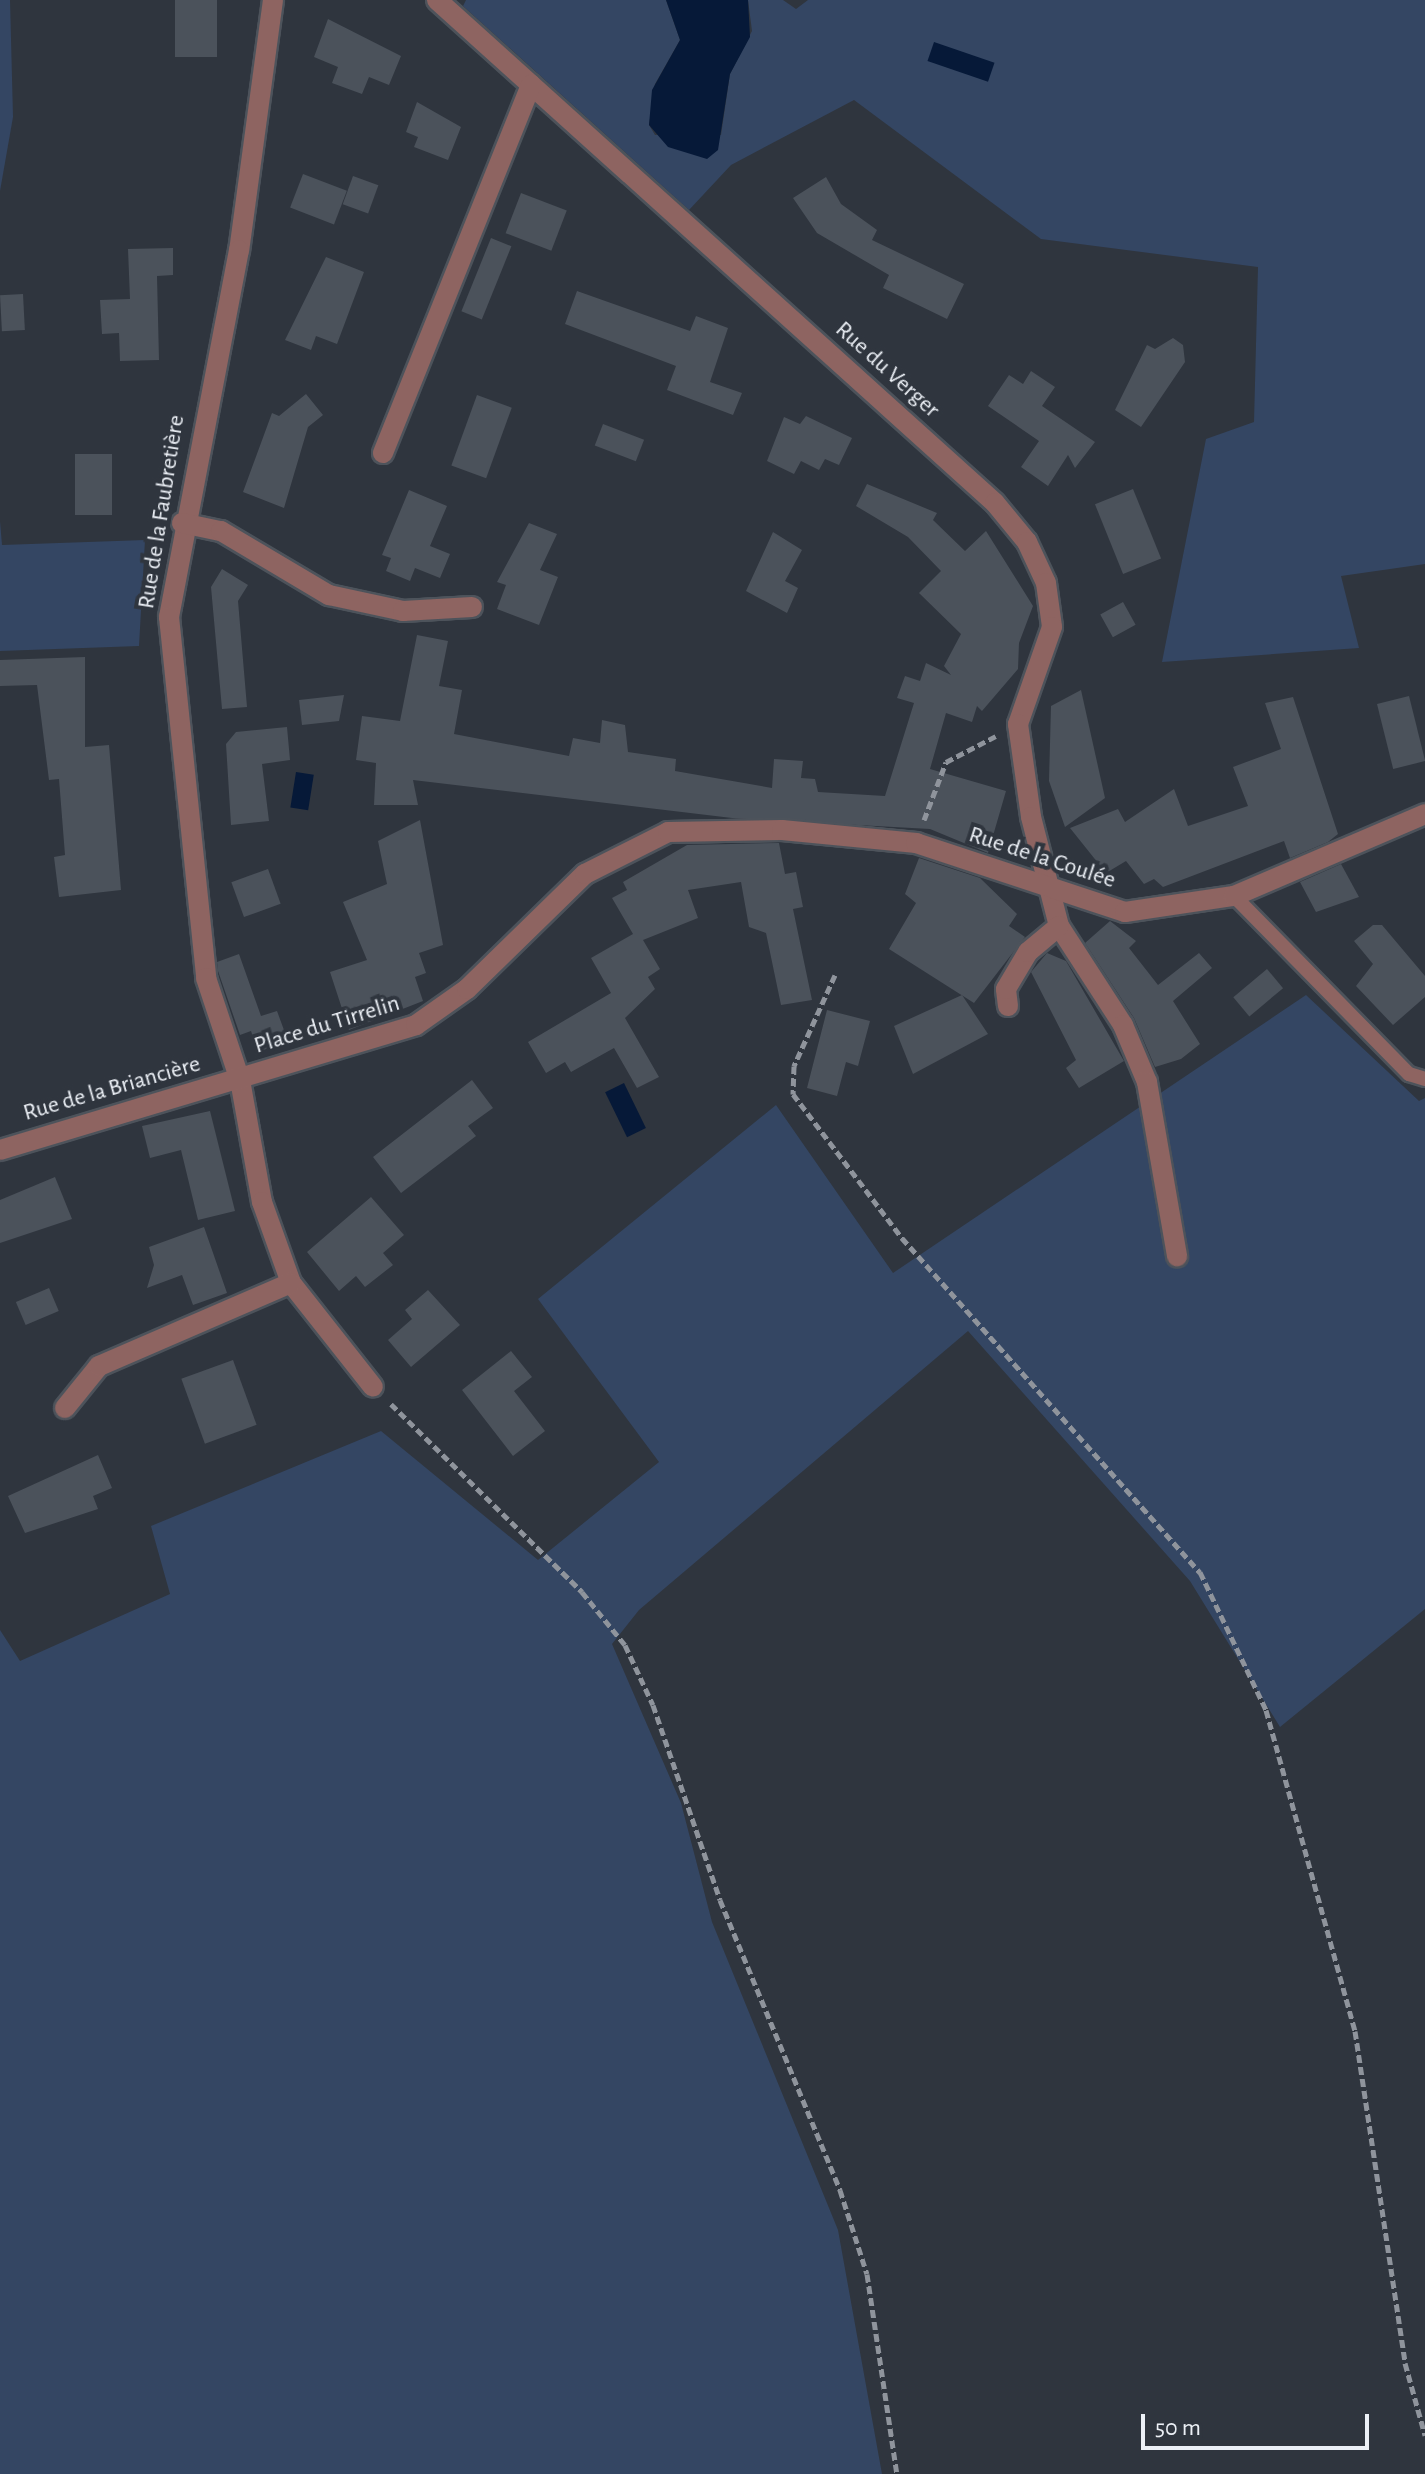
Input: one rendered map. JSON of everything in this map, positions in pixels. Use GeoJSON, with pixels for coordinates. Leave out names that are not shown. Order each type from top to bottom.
{"type":"FeatureCollection","features":[{"type":"Feature","properties":{"kind":"street","name":"Rue de la Faubretière"},"geometry":{"type":"LineString","coordinates":[[273,0],[239,250],[182,523],[169,617],[206,978],[240,1080],[262,1202],[291,1283],[373,1387]]}},
{"type":"Feature","properties":{"kind":"street","name":"Rue du Verger"},"geometry":{"type":"LineString","coordinates":[[437,0],[995,503],[1027,542],[1046,583],[1052,627],[1018,724],[1031,817],[1054,889],[1059,926]]}},
{"type":"Feature","properties":{"kind":"street"},"geometry":{"type":"LineString","coordinates":[[383,453],[531,85]]}},
{"type":"Feature","properties":{"kind":"street"},"geometry":{"type":"LineString","coordinates":[[182,523],[221,531],[329,595],[403,611],[472,607]]}},
{"type":"Feature","properties":{"kind":"street","name":"Rue de la Coulée"},"geometry":{"type":"LineString","coordinates":[[629,847],[703,827],[916,843],[1125,912],[1234,896],[1425,814]]}},
{"type":"Feature","properties":{"kind":"street","name":"Place du Tirrelin"},"geometry":{"type":"LineString","coordinates":[[240,1080],[416,1025],[467,989],[566,891],[629,847]]}},
{"type":"Feature","properties":{"kind":"street"},"geometry":{"type":"LineString","coordinates":[[1008,1006],[1006,989],[1028,952],[1059,926],[1123,1025],[1147,1082],[1177,1256]]}},
{"type":"Feature","properties":{"kind":"street","name":"Rue de la Briancière"},"geometry":{"type":"LineString","coordinates":[[0,1150],[240,1080]]}},
{"type":"Feature","properties":{"kind":"street"},"geometry":{"type":"LineString","coordinates":[[65,1408],[99,1366],[291,1283]]}},
{"type":"Feature","properties":{"kind":"lane"},"geometry":{"type":"LineString","coordinates":[[1234,896],[1409,1074],[1425,1079]]}},
{"type":"Feature","properties":{"kind":"path"},"geometry":{"type":"LineString","coordinates":[[916,843],[946,762],[1018,724]]}},
{"type":"Feature","properties":{"kind":"path"},"geometry":{"type":"LineString","coordinates":[[835,975],[794,1066],[793,1094],[902,1238],[1200,1572],[1266,1710],[1355,2031],[1405,2363],[1425,2435]]}},
{"type":"Feature","properties":{"kind":"path"},"geometry":{"type":"LineString","coordinates":[[373,1387],[582,1592],[636,1669],[680,1768],[720,1900],[840,2190],[878,2327],[897,2474]]}},
{"type":"Feature","properties":{"kind":"shaded area"},"geometry":{"type":"Polygon","coordinates":[[[0,0],[10,0],[13,117],[0,191],[0,0]]]}},
{"type":"Feature","properties":{"kind":"shaded area"},"geometry":{"type":"Polygon","coordinates":[[[466,0],[666,0],[680,40],[655,84],[649,125],[655,135],[721,135],[730,74],[752,31],[748,0],[783,0],[796,9],[808,0],[1425,0],[1425,564],[1341,576],[1359,648],[1162,662],[1206,439],[1254,422],[1258,267],[1041,239],[854,100],[731,165],[689,210],[463,6],[466,0]]]}},
{"type":"Feature","properties":{"kind":"shaded area"},"geometry":{"type":"Polygon","coordinates":[[[666,0],[748,0],[750,37],[730,74],[718,150],[707,159],[668,147],[649,125],[652,90],[680,40],[666,0]]]}},
{"type":"Feature","properties":{"kind":"shaded area"},"geometry":{"type":"Polygon","coordinates":[[[934,42],[995,63],[988,82],[927,61],[934,42]]]}},
{"type":"Feature","properties":{"kind":"shaded area"},"geometry":{"type":"Polygon","coordinates":[[[0,521],[2,545],[145,540],[139,646],[0,651],[0,521]]]}},
{"type":"Feature","properties":{"kind":"shaded area"},"geometry":{"type":"Polygon","coordinates":[[[296,772],[314,775],[308,810],[290,808],[296,772]]]}},
{"type":"Feature","properties":{"kind":"shaded area"},"geometry":{"type":"Polygon","coordinates":[[[1306,995],[1419,1101],[1425,1098],[1425,1609],[1280,1727],[1190,1581],[968,1331],[639,1610],[612,1644],[681,1803],[712,1922],[838,2230],[882,2474],[0,2474],[0,1630],[20,1661],[170,1594],[151,1526],[381,1431],[538,1560],[659,1462],[538,1299],[776,1105],[893,1273],[1306,995]]]}},
{"type":"Feature","properties":{"kind":"shaded area"},"geometry":{"type":"Polygon","coordinates":[[[624,1083],[646,1128],[627,1137],[605,1092],[624,1083]]]}},
{"type":"Feature","properties":{"kind":"building"},"geometry":{"type":"Polygon","coordinates":[[[175,0],[217,0],[217,57],[175,57],[175,0]]]}},
{"type":"Feature","properties":{"kind":"building"},"geometry":{"type":"Polygon","coordinates":[[[328,19],[401,56],[389,85],[369,77],[362,94],[332,83],[338,67],[314,57],[328,19]]]}},
{"type":"Feature","properties":{"kind":"building"},"geometry":{"type":"Polygon","coordinates":[[[417,102],[461,127],[448,160],[414,147],[418,137],[406,132],[417,102]]]}},
{"type":"Feature","properties":{"kind":"building"},"geometry":{"type":"Polygon","coordinates":[[[303,174],[347,191],[334,224],[290,208],[303,174]]]}},
{"type":"Feature","properties":{"kind":"building"},"geometry":{"type":"Polygon","coordinates":[[[353,176],[378,185],[368,213],[343,204],[353,176]]]}},
{"type":"Feature","properties":{"kind":"building"},"geometry":{"type":"Polygon","coordinates":[[[826,177],[841,204],[877,230],[872,240],[964,284],[947,319],[883,288],[889,275],[817,233],[793,198],[826,177]]]}},
{"type":"Feature","properties":{"kind":"building"},"geometry":{"type":"Polygon","coordinates":[[[521,193],[567,211],[551,251],[506,233],[521,193]]]}},
{"type":"Feature","properties":{"kind":"building"},"geometry":{"type":"Polygon","coordinates":[[[491,238],[511,246],[482,319],[461,311],[491,238]]]}},
{"type":"Feature","properties":{"kind":"building"},"geometry":{"type":"Polygon","coordinates":[[[173,248],[173,275],[157,276],[159,360],[120,361],[119,333],[102,334],[100,300],[130,299],[128,249],[173,248]]]}},
{"type":"Feature","properties":{"kind":"building"},"geometry":{"type":"Polygon","coordinates":[[[326,257],[364,272],[337,344],[316,336],[311,350],[285,340],[326,257]]]}},
{"type":"Feature","properties":{"kind":"building"},"geometry":{"type":"Polygon","coordinates":[[[577,291],[690,331],[696,316],[728,328],[710,382],[742,393],[733,415],[667,390],[676,366],[565,324],[577,291]]]}},
{"type":"Feature","properties":{"kind":"building"},"geometry":{"type":"Polygon","coordinates":[[[23,294],[25,330],[2,331],[0,295],[23,294]]]}},
{"type":"Feature","properties":{"kind":"building"},"geometry":{"type":"Polygon","coordinates":[[[1173,338],[1183,345],[1185,362],[1141,427],[1115,410],[1147,345],[1155,349],[1173,338]]]}},
{"type":"Feature","properties":{"kind":"building"},"geometry":{"type":"Polygon","coordinates":[[[1031,371],[1055,387],[1042,406],[1095,442],[1075,468],[1068,455],[1048,486],[1021,467],[1039,441],[988,406],[1009,375],[1023,384],[1031,371]]]}},
{"type":"Feature","properties":{"kind":"building"},"geometry":{"type":"Polygon","coordinates":[[[306,394],[323,415],[308,427],[284,508],[243,492],[272,413],[279,416],[306,394]]]}},
{"type":"Feature","properties":{"kind":"building"},"geometry":{"type":"Polygon","coordinates":[[[477,395],[512,408],[486,478],[451,465],[477,395]]]}},
{"type":"Feature","properties":{"kind":"building"},"geometry":{"type":"Polygon","coordinates":[[[806,416],[852,438],[839,465],[825,459],[819,470],[801,461],[794,474],[767,461],[784,417],[800,424],[806,416]]]}},
{"type":"Feature","properties":{"kind":"building"},"geometry":{"type":"Polygon","coordinates":[[[603,424],[644,440],[636,461],[595,445],[603,424]]]}},
{"type":"Feature","properties":{"kind":"building"},"geometry":{"type":"Polygon","coordinates":[[[75,454],[112,454],[112,515],[75,515],[75,454]]]}},
{"type":"Feature","properties":{"kind":"building"},"geometry":{"type":"Polygon","coordinates":[[[867,484],[937,513],[933,520],[965,551],[986,531],[1033,606],[1019,643],[1018,669],[982,711],[977,706],[972,722],[946,713],[930,769],[1006,791],[988,853],[930,829],[732,818],[413,780],[418,805],[374,805],[376,763],[356,760],[362,716],[400,721],[417,635],[448,641],[439,686],[462,690],[454,734],[569,756],[573,738],[600,743],[602,720],[625,725],[628,752],[676,759],[675,771],[772,788],[774,759],[803,761],[801,778],[815,779],[818,792],[885,796],[914,703],[897,698],[905,676],[920,681],[926,663],[951,675],[944,666],[961,634],[919,593],[941,571],[908,537],[856,506],[867,484]]]}},
{"type":"Feature","properties":{"kind":"building"},"geometry":{"type":"Polygon","coordinates":[[[1133,489],[1161,559],[1123,574],[1095,504],[1133,489]]]}},
{"type":"Feature","properties":{"kind":"building"},"geometry":{"type":"Polygon","coordinates":[[[409,490],[447,506],[430,546],[450,554],[440,578],[415,568],[410,581],[386,571],[391,558],[382,555],[409,490]]]}},
{"type":"Feature","properties":{"kind":"building"},"geometry":{"type":"Polygon","coordinates":[[[529,523],[557,534],[540,570],[558,577],[539,625],[497,609],[506,585],[497,582],[529,523]]]}},
{"type":"Feature","properties":{"kind":"building"},"geometry":{"type":"Polygon","coordinates":[[[773,532],[802,550],[785,581],[798,588],[787,613],[746,591],[773,532]]]}},
{"type":"Feature","properties":{"kind":"building"},"geometry":{"type":"Polygon","coordinates":[[[222,569],[248,585],[238,601],[247,707],[222,709],[211,587],[222,569]]]}},
{"type":"Feature","properties":{"kind":"building"},"geometry":{"type":"Polygon","coordinates":[[[1123,602],[1136,625],[1113,637],[1100,615],[1123,602]]]}},
{"type":"Feature","properties":{"kind":"building"},"geometry":{"type":"Polygon","coordinates":[[[85,657],[85,747],[109,745],[121,890],[59,897],[54,857],[65,855],[59,779],[49,780],[37,685],[0,686],[0,660],[85,657]]]}},
{"type":"Feature","properties":{"kind":"building"},"geometry":{"type":"Polygon","coordinates":[[[1081,690],[1105,798],[1065,827],[1049,781],[1051,706],[1081,690]]]}},
{"type":"Feature","properties":{"kind":"building"},"geometry":{"type":"Polygon","coordinates":[[[344,695],[339,721],[302,725],[299,700],[344,695]]]}},
{"type":"Feature","properties":{"kind":"building"},"geometry":{"type":"Polygon","coordinates":[[[1409,696],[1425,761],[1393,769],[1377,704],[1409,696]]]}},
{"type":"Feature","properties":{"kind":"building"},"geometry":{"type":"Polygon","coordinates":[[[1293,697],[1338,834],[1328,842],[1290,858],[1284,841],[1163,887],[1154,879],[1144,884],[1126,861],[1106,873],[1070,828],[1118,809],[1125,822],[1174,789],[1188,826],[1248,806],[1233,767],[1281,749],[1265,703],[1293,697]]]}},
{"type":"Feature","properties":{"kind":"building"},"geometry":{"type":"Polygon","coordinates":[[[287,727],[290,760],[262,764],[269,821],[231,825],[226,744],[236,732],[287,727]]]}},
{"type":"Feature","properties":{"kind":"building"},"geometry":{"type":"Polygon","coordinates":[[[420,820],[443,945],[419,953],[426,973],[415,977],[423,1001],[349,1030],[330,972],[367,960],[343,902],[387,884],[378,841],[420,820]]]}},
{"type":"Feature","properties":{"kind":"building"},"geometry":{"type":"Polygon","coordinates":[[[779,843],[785,874],[796,872],[803,907],[793,909],[812,1000],[781,1005],[766,933],[749,927],[741,882],[688,890],[698,918],[643,940],[660,969],[648,977],[655,989],[625,1018],[659,1077],[637,1088],[614,1048],[571,1072],[565,1062],[546,1073],[528,1042],[611,993],[591,958],[633,934],[612,898],[627,890],[623,882],[687,845],[779,843]]]}},
{"type":"Feature","properties":{"kind":"building"},"geometry":{"type":"Polygon","coordinates":[[[919,858],[980,878],[1017,914],[1009,926],[1025,937],[974,1003],[889,949],[916,903],[905,894],[919,858]]]}},
{"type":"Feature","properties":{"kind":"building"},"geometry":{"type":"Polygon","coordinates":[[[1341,864],[1359,897],[1316,912],[1300,882],[1341,864]]]}},
{"type":"Feature","properties":{"kind":"building"},"geometry":{"type":"Polygon","coordinates":[[[268,869],[281,904],[244,917],[231,882],[268,869]]]}},
{"type":"Feature","properties":{"kind":"building"},"geometry":{"type":"Polygon","coordinates":[[[1110,921],[1136,941],[1129,948],[1158,985],[1199,953],[1212,968],[1173,1001],[1200,1044],[1181,1059],[1155,1067],[1134,1018],[1085,943],[1110,921]]]}},
{"type":"Feature","properties":{"kind":"building"},"geometry":{"type":"Polygon","coordinates":[[[1373,925],[1382,925],[1425,976],[1425,997],[1393,1025],[1356,986],[1373,964],[1354,941],[1373,925]]]}},
{"type":"Feature","properties":{"kind":"building"},"geometry":{"type":"Polygon","coordinates":[[[1047,953],[1066,961],[1124,1061],[1079,1088],[1066,1068],[1076,1060],[1031,972],[1047,953]]]}},
{"type":"Feature","properties":{"kind":"building"},"geometry":{"type":"Polygon","coordinates":[[[239,954],[261,1016],[277,1011],[288,1041],[258,1052],[251,1031],[240,1035],[217,962],[239,954]]]}},
{"type":"Feature","properties":{"kind":"building"},"geometry":{"type":"Polygon","coordinates":[[[1267,969],[1283,988],[1249,1016],[1233,997],[1267,969]]]}},
{"type":"Feature","properties":{"kind":"building"},"geometry":{"type":"Polygon","coordinates":[[[962,995],[988,1034],[913,1074],[894,1026],[962,995]]]}},
{"type":"Feature","properties":{"kind":"building"},"geometry":{"type":"Polygon","coordinates":[[[827,1010],[870,1021],[858,1066],[846,1062],[837,1096],[807,1088],[827,1010]]]}},
{"type":"Feature","properties":{"kind":"building"},"geometry":{"type":"Polygon","coordinates":[[[472,1080],[493,1108],[468,1126],[476,1136],[401,1193],[373,1157],[472,1080]]]}},
{"type":"Feature","properties":{"kind":"building"},"geometry":{"type":"Polygon","coordinates":[[[210,1111],[235,1211],[198,1220],[181,1150],[150,1158],[142,1126],[210,1111]]]}},
{"type":"Feature","properties":{"kind":"building"},"geometry":{"type":"Polygon","coordinates":[[[55,1177],[72,1219],[0,1243],[0,1200],[55,1177]]]}},
{"type":"Feature","properties":{"kind":"building"},"geometry":{"type":"Polygon","coordinates":[[[371,1197],[404,1235],[383,1253],[393,1265],[365,1287],[356,1276],[339,1291],[307,1252],[371,1197]]]}},
{"type":"Feature","properties":{"kind":"building"},"geometry":{"type":"Polygon","coordinates":[[[204,1227],[227,1293],[193,1305],[182,1275],[147,1288],[154,1265],[149,1247],[204,1227]]]}},
{"type":"Feature","properties":{"kind":"building"},"geometry":{"type":"Polygon","coordinates":[[[49,1288],[59,1311],[26,1325],[16,1302],[49,1288]]]}},
{"type":"Feature","properties":{"kind":"building"},"geometry":{"type":"Polygon","coordinates":[[[428,1290],[460,1325],[411,1367],[388,1340],[412,1319],[405,1310],[428,1290]]]}},
{"type":"Feature","properties":{"kind":"building"},"geometry":{"type":"Polygon","coordinates":[[[511,1351],[532,1377],[514,1391],[545,1431],[513,1456],[462,1390],[511,1351]]]}},
{"type":"Feature","properties":{"kind":"building"},"geometry":{"type":"Polygon","coordinates":[[[233,1360],[257,1425],[205,1444],[181,1379],[233,1360]]]}},
{"type":"Feature","properties":{"kind":"building"},"geometry":{"type":"Polygon","coordinates":[[[98,1455],[112,1488],[93,1496],[98,1509],[25,1533],[8,1496],[98,1455]]]}}]}
